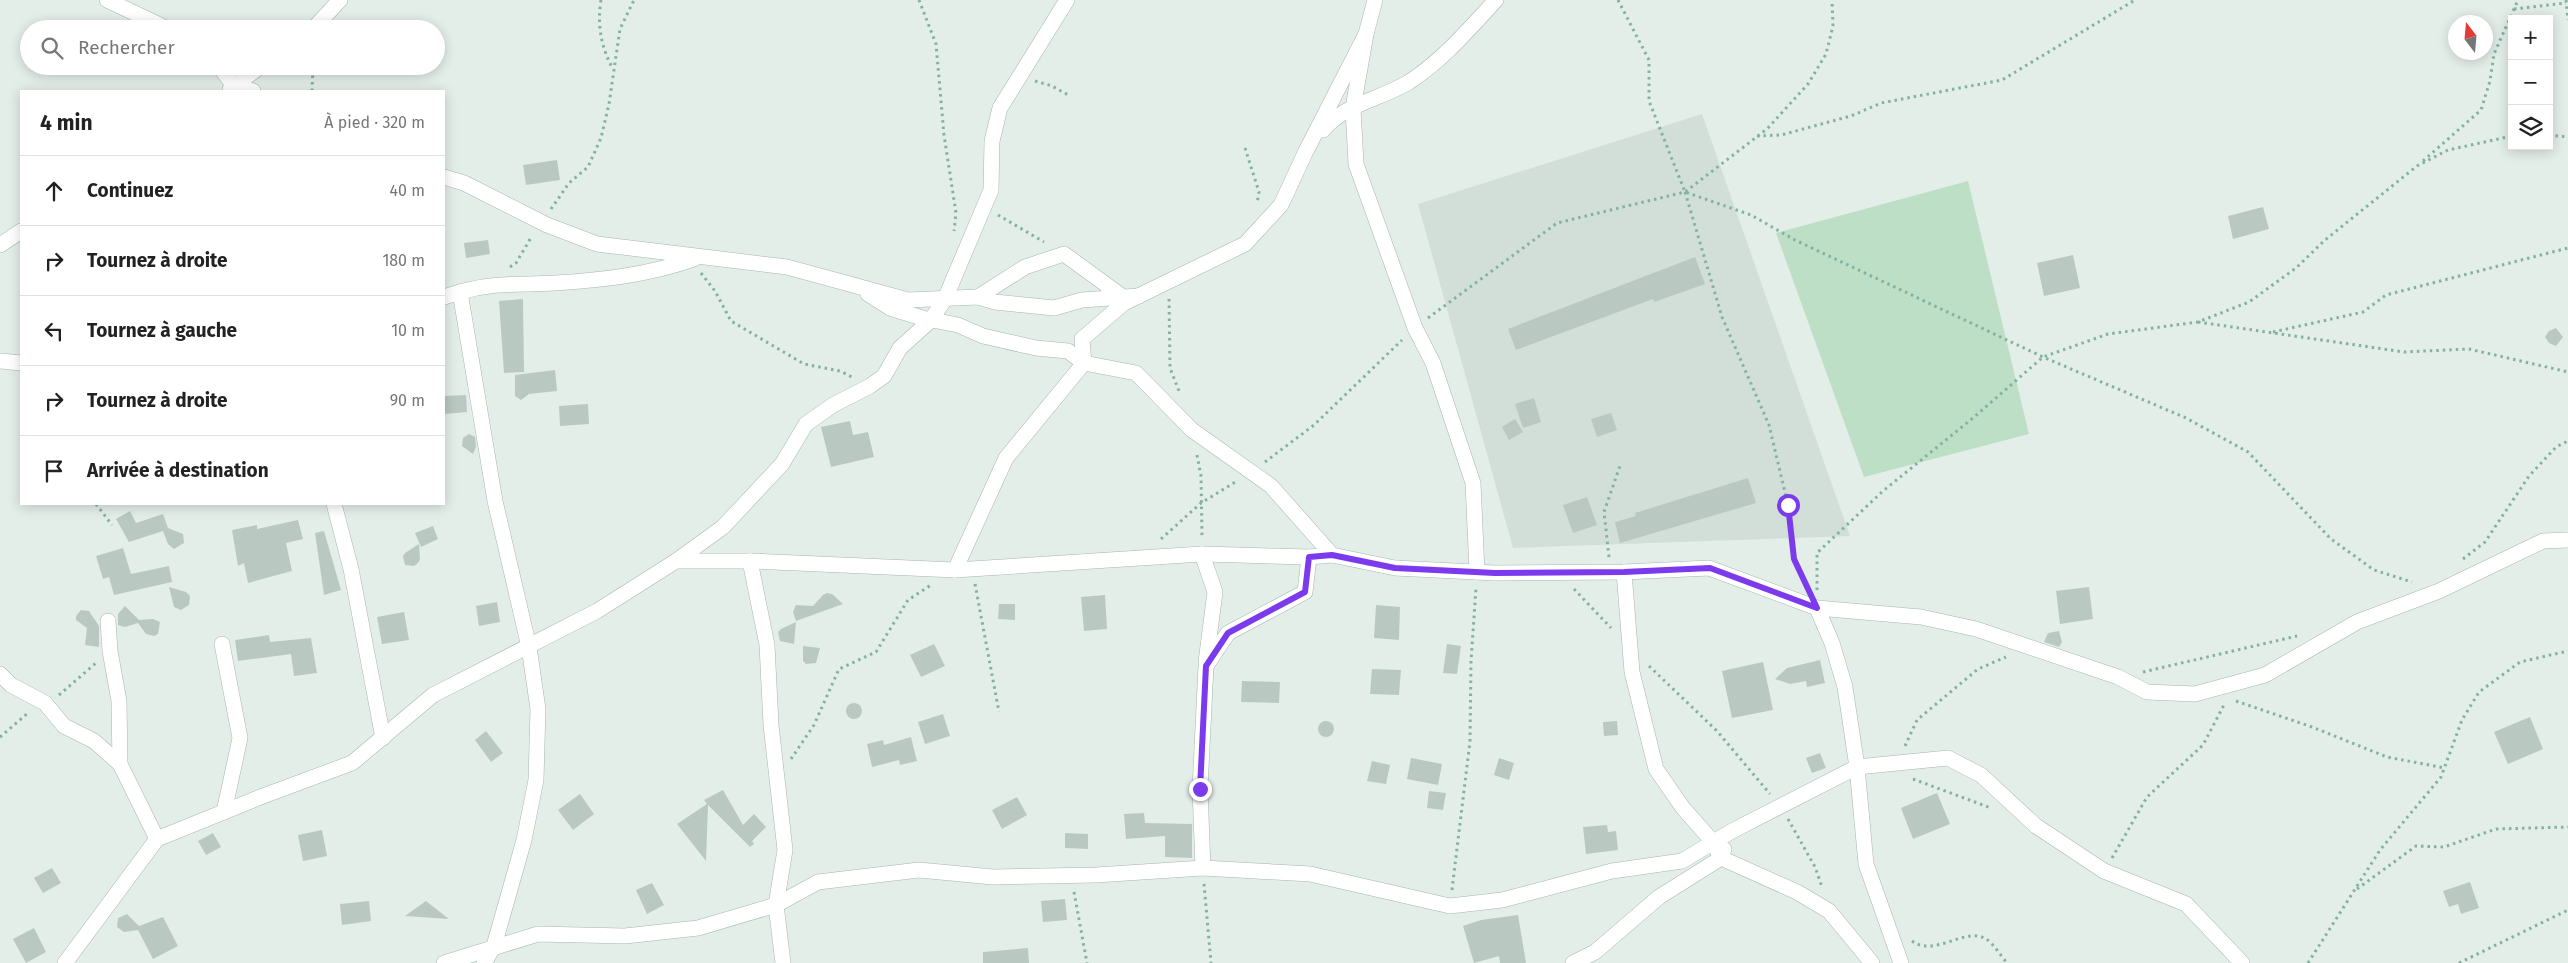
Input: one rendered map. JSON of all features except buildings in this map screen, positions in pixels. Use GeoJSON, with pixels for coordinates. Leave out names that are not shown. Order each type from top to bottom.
{"type":"FeatureCollection","features":[{"type":"Feature","properties":{"kind":"street"},"geometry":{"type":"LineString","coordinates":[[107,0],[149,20]]}},
{"type":"Feature","properties":{"kind":"street"},"geometry":{"type":"LineString","coordinates":[[321,20],[340,0]]}},
{"type":"Feature","properties":{"kind":"street"},"geometry":{"type":"LineString","coordinates":[[65,963],[157,839],[352,764],[433,695],[597,611],[676,561],[723,527],[782,464],[806,424],[832,405],[870,386],[884,376],[900,348],[931,320],[945,299],[991,190],[992,141],[1000,108],[1067,0]]}},
{"type":"Feature","properties":{"kind":"street"},"geometry":{"type":"LineString","coordinates":[[1375,0],[1366,34],[1353,108],[1356,164],[1415,328],[1432,363],[1473,482],[1477,572]]}},
{"type":"Feature","properties":{"kind":"street"},"geometry":{"type":"LineString","coordinates":[[1304,153],[1336,116],[1408,82],[1438,62],[1496,0]]}},
{"type":"Feature","properties":{"kind":"street"},"geometry":{"type":"LineString","coordinates":[[955,570],[1006,458],[1084,364],[1082,339],[1124,303],[1245,244],[1261,227],[1281,205],[1304,153],[1366,34]]}},
{"type":"Feature","properties":{"kind":"street"},"geometry":{"type":"LineString","coordinates":[[224,75],[230,88]]}},
{"type":"Feature","properties":{"kind":"street"},"geometry":{"type":"LineString","coordinates":[[230,88],[248,75]]}},
{"type":"Feature","properties":{"kind":"street"},"geometry":{"type":"LineString","coordinates":[[230,88],[245,90]]}},
{"type":"Feature","properties":{"kind":"street"},"geometry":{"type":"LineString","coordinates":[[445,177],[464,183],[541,222],[598,244],[693,259],[787,267],[908,300],[978,298],[996,302],[1054,308],[1082,300],[1139,296]]}},
{"type":"Feature","properties":{"kind":"street"},"geometry":{"type":"LineString","coordinates":[[0,246],[20,232]]}},
{"type":"Feature","properties":{"kind":"street"},"geometry":{"type":"LineString","coordinates":[[978,298],[1024,267],[1064,254],[1123,297]]}},
{"type":"Feature","properties":{"kind":"street"},"geometry":{"type":"LineString","coordinates":[[445,297],[487,284],[553,283],[627,277],[693,259]]}},
{"type":"Feature","properties":{"kind":"street"},"geometry":{"type":"LineString","coordinates":[[854,286],[890,308],[931,320],[958,325],[983,336],[1036,348],[1068,351],[1084,364],[1136,373],[1192,430],[1271,486],[1332,555]]}},
{"type":"Feature","properties":{"kind":"street"},"geometry":{"type":"LineString","coordinates":[[460,292],[496,501],[529,647],[538,709],[536,780],[524,840],[494,946],[484,963]]}},
{"type":"Feature","properties":{"kind":"street"},"geometry":{"type":"LineString","coordinates":[[0,361],[20,363]]}},
{"type":"Feature","properties":{"kind":"street"},"geometry":{"type":"LineString","coordinates":[[334,505],[351,569],[382,738]]}},
{"type":"Feature","properties":{"kind":"street"},"geometry":{"type":"LineString","coordinates":[[676,561],[750,561],[955,570],[1202,554],[1309,557],[1332,555],[1395,568],[1477,572],[1618,572],[1710,568],[1817,608],[1921,616],[1976,629],[2118,678],[2146,692],[2195,694],[2265,675],[2357,622],[2439,591],[2543,541],[2568,540]]}},
{"type":"Feature","properties":{"kind":"street"},"geometry":{"type":"LineString","coordinates":[[1202,554],[1215,592],[1206,666],[1200,789],[1202,868]]}},
{"type":"Feature","properties":{"kind":"street"},"geometry":{"type":"LineString","coordinates":[[1206,666],[1228,633],[1305,592],[1309,557]]}},
{"type":"Feature","properties":{"kind":"street"},"geometry":{"type":"LineString","coordinates":[[750,561],[768,645],[771,725],[785,850],[776,905],[783,963]]}},
{"type":"Feature","properties":{"kind":"street"},"geometry":{"type":"LineString","coordinates":[[1618,572],[1631,649],[1632,672],[1656,769],[1683,808],[1713,842],[1720,858],[1797,892],[1829,911],[1872,963]]}},
{"type":"Feature","properties":{"kind":"street"},"geometry":{"type":"LineString","coordinates":[[1817,608],[1832,643],[1845,687],[1857,767],[1866,864],[1901,963]]}},
{"type":"Feature","properties":{"kind":"street"},"geometry":{"type":"LineString","coordinates":[[108,621],[110,651],[119,701],[120,764]]}},
{"type":"Feature","properties":{"kind":"street"},"geometry":{"type":"LineString","coordinates":[[222,644],[240,738],[224,812]]}},
{"type":"Feature","properties":{"kind":"street"},"geometry":{"type":"LineString","coordinates":[[0,674],[11,685],[45,703],[64,726],[94,741],[120,764],[157,839]]}},
{"type":"Feature","properties":{"kind":"street"},"geometry":{"type":"LineString","coordinates":[[444,963],[494,946],[538,934],[625,936],[698,928],[776,905],[818,882],[919,870],[993,877],[1202,868],[1310,874],[1450,906],[1502,900],[1612,871],[1682,861],[1732,831],[1857,767],[1901,769],[1948,758],[1981,775],[2036,826],[2104,871],[2186,904],[2242,963]]}},
{"type":"Feature","properties":{"kind":"street"},"geometry":{"type":"LineString","coordinates":[[1573,963],[1595,952],[1659,897],[1720,858],[1732,831]]}},
{"type":"Feature","properties":{"kind":"path"},"geometry":{"type":"LineString","coordinates":[[601,0],[599,35],[605,55],[613,69]]}},
{"type":"Feature","properties":{"kind":"path"},"geometry":{"type":"LineString","coordinates":[[487,284],[516,262],[541,222],[560,199],[569,183],[588,167],[601,138],[609,104],[620,29],[634,0]]}},
{"type":"Feature","properties":{"kind":"path"},"geometry":{"type":"LineString","coordinates":[[919,0],[936,44],[944,135],[956,213],[954,233]]}},
{"type":"Feature","properties":{"kind":"path"},"geometry":{"type":"LineString","coordinates":[[1618,0],[1649,60],[1649,101],[1685,192],[1722,317],[1769,425],[1788,505],[1794,559],[1817,608]]}},
{"type":"Feature","properties":{"kind":"path"},"geometry":{"type":"LineString","coordinates":[[1160,540],[1201,503],[1251,472],[1314,425],[1415,328],[1557,223],[1685,192],[1766,129],[1808,84],[1826,54],[1833,26],[1832,0]]}},
{"type":"Feature","properties":{"kind":"path"},"geometry":{"type":"LineString","coordinates":[[1756,136],[1781,135],[1851,116],[1881,104],[2002,80],[2135,0]]}},
{"type":"Feature","properties":{"kind":"path"},"geometry":{"type":"LineString","coordinates":[[1817,608],[1817,553],[1883,491],[1973,418],[2043,357],[2108,334],[2198,322],[2249,302],[2296,268],[2325,240],[2454,136],[2481,110],[2490,81],[2494,54],[2518,0]]}},
{"type":"Feature","properties":{"kind":"path"},"geometry":{"type":"LineString","coordinates":[[2514,10],[2566,1],[2568,20]]}},
{"type":"Feature","properties":{"kind":"path"},"geometry":{"type":"LineString","coordinates":[[312,90],[313,75]]}},
{"type":"Feature","properties":{"kind":"path"},"geometry":{"type":"LineString","coordinates":[[1017,79],[1052,86],[1070,96]]}},
{"type":"Feature","properties":{"kind":"path"},"geometry":{"type":"LineString","coordinates":[[2553,135],[2568,137]]}},
{"type":"Feature","properties":{"kind":"path"},"geometry":{"type":"LineString","coordinates":[[2416,166],[2448,150],[2508,137]]}},
{"type":"Feature","properties":{"kind":"path"},"geometry":{"type":"LineString","coordinates":[[1245,148],[1259,192],[1257,209],[1261,227]]}},
{"type":"Feature","properties":{"kind":"path"},"geometry":{"type":"LineString","coordinates":[[991,190],[996,213],[1064,254]]}},
{"type":"Feature","properties":{"kind":"path"},"geometry":{"type":"LineString","coordinates":[[1685,192],[1751,215],[1796,240],[2043,357],[2186,418],[2248,452],[2332,539],[2374,570],[2439,591]]}},
{"type":"Feature","properties":{"kind":"path"},"geometry":{"type":"LineString","coordinates":[[2270,333],[2363,312],[2386,295],[2568,248]]}},
{"type":"Feature","properties":{"kind":"path"},"geometry":{"type":"LineString","coordinates":[[693,259],[715,291],[731,321],[804,364],[840,371],[870,386]]}},
{"type":"Feature","properties":{"kind":"path"},"geometry":{"type":"LineString","coordinates":[[2198,322],[2404,352],[2469,349],[2568,372]]}},
{"type":"Feature","properties":{"kind":"path"},"geometry":{"type":"LineString","coordinates":[[2456,564],[2485,542],[2529,476],[2556,448],[2568,441]]}},
{"type":"Feature","properties":{"kind":"path"},"geometry":{"type":"LineString","coordinates":[[1618,572],[1604,512],[1621,463]]}},
{"type":"Feature","properties":{"kind":"path"},"geometry":{"type":"LineString","coordinates":[[97,505],[112,526]]}},
{"type":"Feature","properties":{"kind":"path"},"geometry":{"type":"LineString","coordinates":[[972,569],[999,712]]}},
{"type":"Feature","properties":{"kind":"path"},"geometry":{"type":"LineString","coordinates":[[777,781],[814,725],[839,669],[876,652],[908,600],[955,570]]}},
{"type":"Feature","properties":{"kind":"path"},"geometry":{"type":"LineString","coordinates":[[1450,906],[1470,740],[1471,661],[1477,572]]}},
{"type":"Feature","properties":{"kind":"path"},"geometry":{"type":"LineString","coordinates":[[1558,573],[1631,649],[1717,731],[1781,806],[1815,867],[1829,911]]}},
{"type":"Feature","properties":{"kind":"path"},"geometry":{"type":"LineString","coordinates":[[2118,678],[2301,635]]}},
{"type":"Feature","properties":{"kind":"path"},"geometry":{"type":"LineString","coordinates":[[1993,809],[1901,769],[1917,720],[1978,669],[2027,648]]}},
{"type":"Feature","properties":{"kind":"path"},"geometry":{"type":"LineString","coordinates":[[2308,963],[2380,850],[2441,777],[2462,720],[2479,692],[2520,662],[2568,651]]}},
{"type":"Feature","properties":{"kind":"path"},"geometry":{"type":"LineString","coordinates":[[2104,871],[2147,797],[2203,745],[2228,698],[2312,727],[2387,757],[2445,768]]}},
{"type":"Feature","properties":{"kind":"path"},"geometry":{"type":"LineString","coordinates":[[2355,891],[2416,846],[2444,847],[2496,829],[2568,828]]}},
{"type":"Feature","properties":{"kind":"path"},"geometry":{"type":"LineString","coordinates":[[1202,868],[1211,963]]}},
{"type":"Feature","properties":{"kind":"path"},"geometry":{"type":"LineString","coordinates":[[1070,875],[1087,963]]}},
{"type":"Feature","properties":{"kind":"path"},"geometry":{"type":"LineString","coordinates":[[2459,963],[2568,910]]}},
{"type":"Feature","properties":{"kind":"path"},"geometry":{"type":"LineString","coordinates":[[1907,937],[1915,943],[1931,946],[1974,936],[1986,939],[2006,963]]}},
{"type":"Feature","properties":{"kind":"shaded area"},"geometry":{"type":"Polygon","coordinates":[[[1702,114],[1850,536],[1513,548],[1418,204],[1702,114]]]}},
{"type":"Feature","properties":{"kind":"green space"},"geometry":{"type":"Polygon","coordinates":[[[1968,181],[2029,434],[1864,477],[1776,233],[1968,181]]]}},
{"type":"Feature","properties":{"kind":"route"},"geometry":{"type":"LineString","coordinates":[[1200,789],[1206,666],[1228,633],[1305,592],[1309,557],[1332,555],[1395,568],[1495,573],[1624,572],[1710,568],[1817,608],[1794,559],[1788,505]]}}]}
